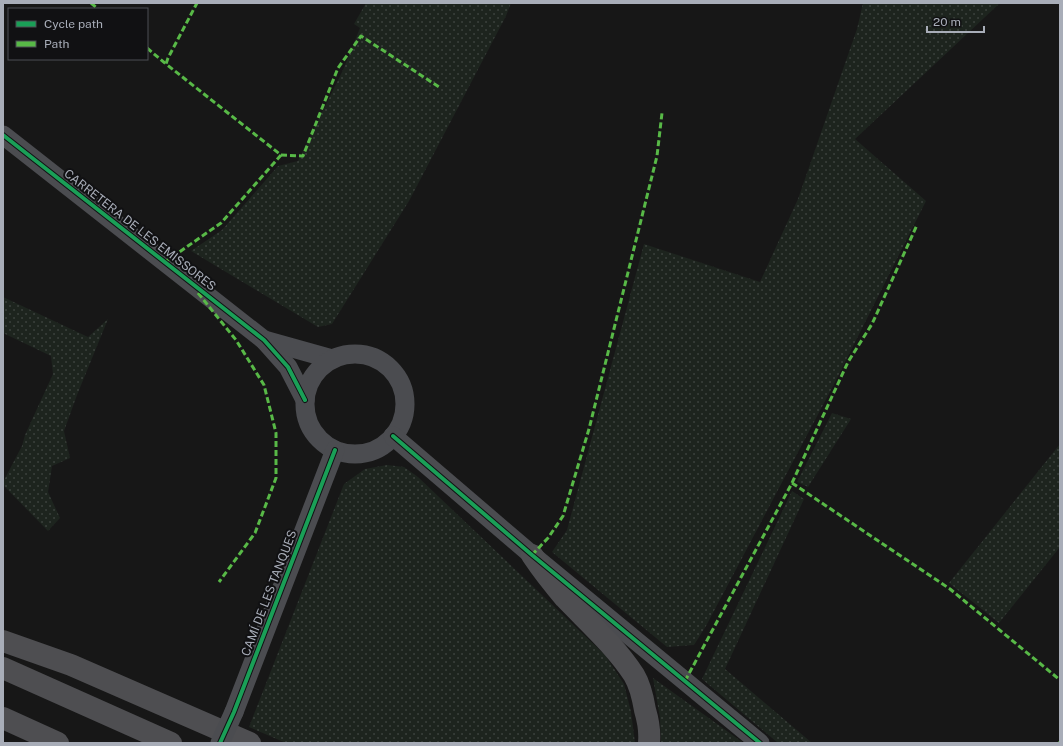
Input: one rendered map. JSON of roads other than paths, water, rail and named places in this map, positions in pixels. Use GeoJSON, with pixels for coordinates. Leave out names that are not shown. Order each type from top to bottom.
{"type":"FeatureCollection","features":[{"type":"Feature","properties":{"kind":"highway"},"geometry":{"type":"LineString","coordinates":[[532,555],[548,579],[611,645],[634,676],[643,697],[646,711],[648,743]]}},
{"type":"Feature","properties":{"kind":"highway"},"geometry":{"type":"LineString","coordinates":[[3,641],[71,665],[250,743]]}},
{"type":"Feature","properties":{"kind":"highway"},"geometry":{"type":"LineString","coordinates":[[3,668],[171,743]]}},
{"type":"Feature","properties":{"kind":"highway"},"geometry":{"type":"LineString","coordinates":[[3,718],[58,743]]}},
{"type":"Feature","properties":{"kind":"street","name":"CARRETERA DE LES EMISSORES"},"geometry":{"type":"LineString","coordinates":[[3,136],[264,340]]}},
{"type":"Feature","properties":{"kind":"street"},"geometry":{"type":"LineString","coordinates":[[264,340],[332,359]]}},
{"type":"Feature","properties":{"kind":"street"},"geometry":{"type":"LineString","coordinates":[[264,340],[288,367],[305,400]]}},
{"type":"Feature","properties":{"kind":"street"},"geometry":{"type":"LineString","coordinates":[[348,354],[366,355],[376,358],[386,364],[400,382],[404,393],[404,416],[400,427],[386,444],[366,453],[345,453],[326,445],[312,430],[305,410],[306,390],[310,380],[316,372],[332,359],[348,354]]}},
{"type":"Feature","properties":{"kind":"street"},"geometry":{"type":"LineString","coordinates":[[393,436],[532,555],[760,743]]}},
{"type":"Feature","properties":{"kind":"street","name":"CAMÍ DE LES TANQUES"},"geometry":{"type":"LineString","coordinates":[[220,743],[234,712],[335,450]]}}]}
